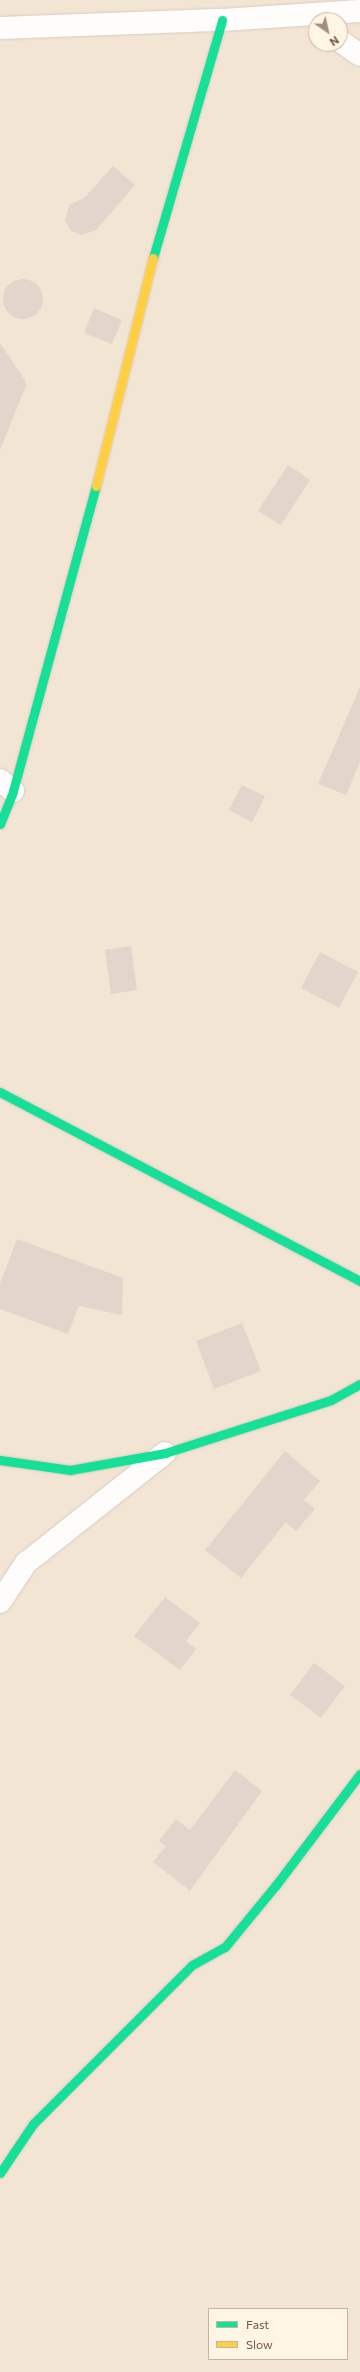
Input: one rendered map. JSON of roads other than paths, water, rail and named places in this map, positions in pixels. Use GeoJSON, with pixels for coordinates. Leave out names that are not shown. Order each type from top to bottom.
{"type":"FeatureCollection","features":[{"type":"Feature","properties":{"kind":"street"},"geometry":{"type":"LineString","coordinates":[[348,13],[360,11]]}},
{"type":"Feature","properties":{"kind":"street"},"geometry":{"type":"LineString","coordinates":[[0,28],[222,20],[308,19]]}},
{"type":"Feature","properties":{"kind":"street"},"geometry":{"type":"LineString","coordinates":[[0,824],[6,785],[93,497],[161,226],[222,20]]}},
{"type":"Feature","properties":{"kind":"street"},"geometry":{"type":"LineString","coordinates":[[348,47],[360,55]]}},
{"type":"Feature","properties":{"kind":"street"},"geometry":{"type":"LineString","coordinates":[[0,1092],[360,1281]]}},
{"type":"Feature","properties":{"kind":"street"},"geometry":{"type":"LineString","coordinates":[[0,1460],[70,1470],[165,1453],[331,1400],[360,1384]]}},
{"type":"Feature","properties":{"kind":"street"},"geometry":{"type":"LineString","coordinates":[[0,1602],[26,1563],[165,1453]]}},
{"type":"Feature","properties":{"kind":"street"},"geometry":{"type":"LineString","coordinates":[[0,2173],[33,2124],[192,1965],[225,1947],[276,1885],[360,1774]]}}]}
